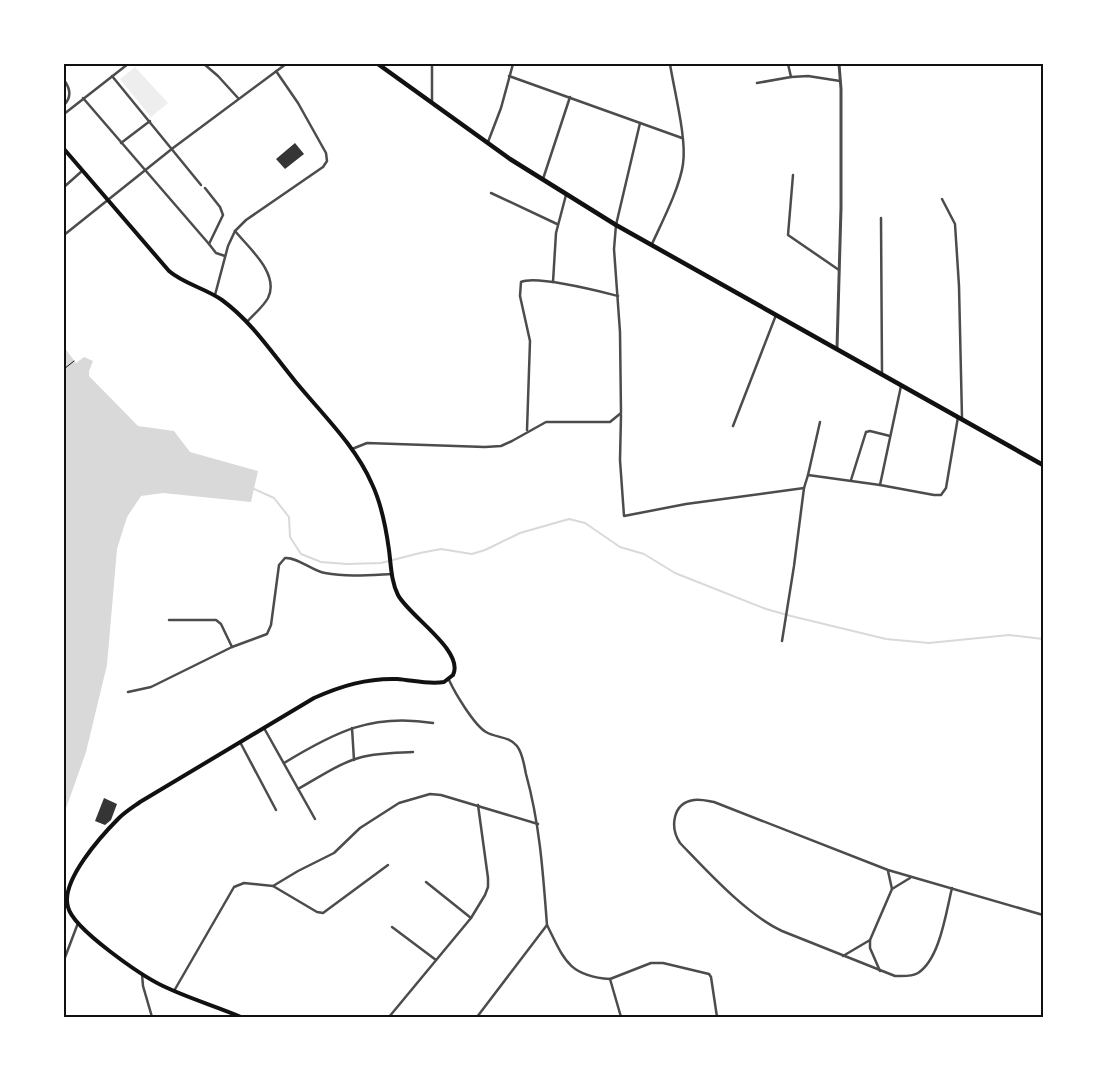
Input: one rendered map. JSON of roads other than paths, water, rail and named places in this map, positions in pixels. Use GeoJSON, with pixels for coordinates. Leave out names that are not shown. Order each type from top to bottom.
{"type":"FeatureCollection","features":[{"type":"Feature","properties":{"kind":"main road"},"geometry":{"type":"LineString","coordinates":[[378,64],[542,180],[616,224],[901,383],[1043,465]]}},
{"type":"Feature","properties":{"kind":"main road"},"geometry":{"type":"LineString","coordinates":[[64,149],[169,271],[215,296],[247,322],[352,449],[367,473],[380,505],[392,574],[398,595],[403,603],[444,645],[454,658],[456,669],[449,680],[438,683],[395,679],[362,682],[337,688],[314,698],[140,802],[121,816],[85,859],[72,879],[67,893],[67,906],[78,923],[106,947],[142,974],[174,991],[241,1017]]}},
{"type":"Feature","properties":{"kind":"street"},"geometry":{"type":"LineString","coordinates":[[64,114],[128,64]]}},
{"type":"Feature","properties":{"kind":"street"},"geometry":{"type":"LineString","coordinates":[[204,64],[238,98]]}},
{"type":"Feature","properties":{"kind":"street"},"geometry":{"type":"LineString","coordinates":[[64,234],[238,98],[286,64]]}},
{"type":"Feature","properties":{"kind":"street"},"geometry":{"type":"LineString","coordinates":[[432,64],[432,104]]}},
{"type":"Feature","properties":{"kind":"street"},"geometry":{"type":"LineString","coordinates":[[488,143],[501,108],[513,64]]}},
{"type":"Feature","properties":{"kind":"street"},"geometry":{"type":"LineString","coordinates":[[652,244],[680,176],[684,155],[670,64]]}},
{"type":"Feature","properties":{"kind":"street"},"geometry":{"type":"LineString","coordinates":[[788,64],[791,77]]}},
{"type":"Feature","properties":{"kind":"street"},"geometry":{"type":"LineString","coordinates":[[837,348],[841,208],[839,64]]}},
{"type":"Feature","properties":{"kind":"street"},"geometry":{"type":"LineString","coordinates":[[215,296],[225,256],[234,231],[246,220],[323,167],[327,161],[326,153],[298,103],[276,70]]}},
{"type":"Feature","properties":{"kind":"street"},"geometry":{"type":"LineString","coordinates":[[112,76],[173,148],[201,185]]}},
{"type":"Feature","properties":{"kind":"street"},"geometry":{"type":"LineString","coordinates":[[509,76],[682,138]]}},
{"type":"Feature","properties":{"kind":"street"},"geometry":{"type":"LineString","coordinates":[[757,83],[808,76],[840,81]]}},
{"type":"Feature","properties":{"kind":"street"},"geometry":{"type":"LineString","coordinates":[[64,80],[70,88],[68,100],[64,105]]}},
{"type":"Feature","properties":{"kind":"street"},"geometry":{"type":"LineString","coordinates":[[542,180],[570,97]]}},
{"type":"Feature","properties":{"kind":"street"},"geometry":{"type":"LineString","coordinates":[[83,98],[216,252],[225,256]]}},
{"type":"Feature","properties":{"kind":"street"},"geometry":{"type":"LineString","coordinates":[[121,143],[150,121]]}},
{"type":"Feature","properties":{"kind":"street"},"geometry":{"type":"LineString","coordinates":[[640,123],[616,224],[614,249],[620,332],[620,460],[624,516],[686,504],[804,488]]}},
{"type":"Feature","properties":{"kind":"street"},"geometry":{"type":"LineString","coordinates":[[64,186],[82,171]]}},
{"type":"Feature","properties":{"kind":"street"},"geometry":{"type":"LineString","coordinates":[[793,175],[788,236],[839,270]]}},
{"type":"Feature","properties":{"kind":"street"},"geometry":{"type":"LineString","coordinates":[[205,188],[220,207],[223,215],[209,244]]}},
{"type":"Feature","properties":{"kind":"street"},"geometry":{"type":"LineString","coordinates":[[491,193],[558,224]]}},
{"type":"Feature","properties":{"kind":"street"},"geometry":{"type":"LineString","coordinates":[[553,282],[555,240],[566,194]]}},
{"type":"Feature","properties":{"kind":"street"},"geometry":{"type":"LineString","coordinates":[[808,475],[880,484],[934,496],[943,494],[946,488],[960,417],[959,286],[955,224],[942,199]]}},
{"type":"Feature","properties":{"kind":"street"},"geometry":{"type":"LineString","coordinates":[[882,218],[882,373]]}},
{"type":"Feature","properties":{"kind":"street"},"geometry":{"type":"LineString","coordinates":[[234,231],[267,269],[270,280],[270,293],[267,300],[247,322]]}},
{"type":"Feature","properties":{"kind":"street"},"geometry":{"type":"LineString","coordinates":[[527,431],[530,341],[521,302],[519,287],[521,282],[526,280],[553,282],[618,296]]}},
{"type":"Feature","properties":{"kind":"street"},"geometry":{"type":"LineString","coordinates":[[733,426],[776,314]]}},
{"type":"Feature","properties":{"kind":"street"},"geometry":{"type":"LineString","coordinates":[[880,484],[901,383]]}},
{"type":"Feature","properties":{"kind":"street"},"geometry":{"type":"LineString","coordinates":[[352,449],[367,443],[501,446],[546,422],[610,422],[621,413]]}},
{"type":"Feature","properties":{"kind":"street"},"geometry":{"type":"LineString","coordinates":[[782,641],[804,488],[820,422]]}},
{"type":"Feature","properties":{"kind":"street"},"geometry":{"type":"LineString","coordinates":[[851,480],[866,432],[870,431],[890,436]]}},
{"type":"Feature","properties":{"kind":"street"},"geometry":{"type":"LineString","coordinates":[[128,692],[151,687],[269,632],[272,625],[279,565],[285,558],[293,559],[322,573],[336,575],[392,574]]}},
{"type":"Feature","properties":{"kind":"street"},"geometry":{"type":"LineString","coordinates":[[169,620],[212,619],[219,621],[232,648]]}},
{"type":"Feature","properties":{"kind":"street"},"geometry":{"type":"LineString","coordinates":[[449,680],[456,695],[485,732],[512,741],[521,753],[538,824],[547,925],[568,963],[580,973],[590,977],[610,979],[651,963],[663,963],[709,974],[711,976],[717,1017]]}},
{"type":"Feature","properties":{"kind":"street"},"geometry":{"type":"LineString","coordinates":[[284,764],[325,740],[352,728],[392,720],[409,719],[433,723]]}},
{"type":"Feature","properties":{"kind":"street"},"geometry":{"type":"LineString","coordinates":[[264,728],[314,819]]}},
{"type":"Feature","properties":{"kind":"street"},"geometry":{"type":"LineString","coordinates":[[352,728],[354,760]]}},
{"type":"Feature","properties":{"kind":"street"},"geometry":{"type":"LineString","coordinates":[[240,742],[276,810]]}},
{"type":"Feature","properties":{"kind":"street"},"geometry":{"type":"LineString","coordinates":[[298,789],[323,774],[354,760],[372,756],[413,752]]}},
{"type":"Feature","properties":{"kind":"street"},"geometry":{"type":"LineString","coordinates":[[273,886],[334,853],[360,828],[408,799],[437,794],[538,824]]}},
{"type":"Feature","properties":{"kind":"street"},"geometry":{"type":"LineString","coordinates":[[952,888],[942,932],[926,965],[919,973],[910,976],[895,976],[880,972],[772,926],[757,916],[680,843],[674,834],[674,820],[676,814],[686,802],[696,800],[714,802],[888,870],[952,888],[1043,915]]}},
{"type":"Feature","properties":{"kind":"street"},"geometry":{"type":"LineString","coordinates":[[389,1017],[471,918],[488,887],[478,805]]}},
{"type":"Feature","properties":{"kind":"street"},"geometry":{"type":"LineString","coordinates":[[174,991],[234,887],[244,883],[273,886],[317,912],[323,913],[388,865]]}},
{"type":"Feature","properties":{"kind":"street"},"geometry":{"type":"LineString","coordinates":[[880,972],[874,958],[870,940],[892,889],[888,870]]}},
{"type":"Feature","properties":{"kind":"street"},"geometry":{"type":"LineString","coordinates":[[892,889],[912,877]]}},
{"type":"Feature","properties":{"kind":"street"},"geometry":{"type":"LineString","coordinates":[[426,882],[471,918]]}},
{"type":"Feature","properties":{"kind":"street"},"geometry":{"type":"LineString","coordinates":[[64,960],[78,923]]}},
{"type":"Feature","properties":{"kind":"street"},"geometry":{"type":"LineString","coordinates":[[477,1017],[547,925]]}},
{"type":"Feature","properties":{"kind":"street"},"geometry":{"type":"LineString","coordinates":[[392,927],[436,960]]}},
{"type":"Feature","properties":{"kind":"street"},"geometry":{"type":"LineString","coordinates":[[843,956],[870,940]]}},
{"type":"Feature","properties":{"kind":"street"},"geometry":{"type":"LineString","coordinates":[[142,974],[143,986],[152,1017]]}},
{"type":"Feature","properties":{"kind":"street"},"geometry":{"type":"LineString","coordinates":[[610,979],[621,1017]]}},
{"type":"Feature","properties":{"kind":"waterway"},"geometry":{"type":"LineString","coordinates":[[254,489],[274,498],[289,517],[290,537],[301,554],[321,562],[347,564],[381,563],[441,549],[472,554],[485,550],[520,533],[569,519],[585,523],[620,547],[644,554],[675,573],[766,609],[791,616],[886,639],[929,643],[1009,635],[1043,639]]}}]}
